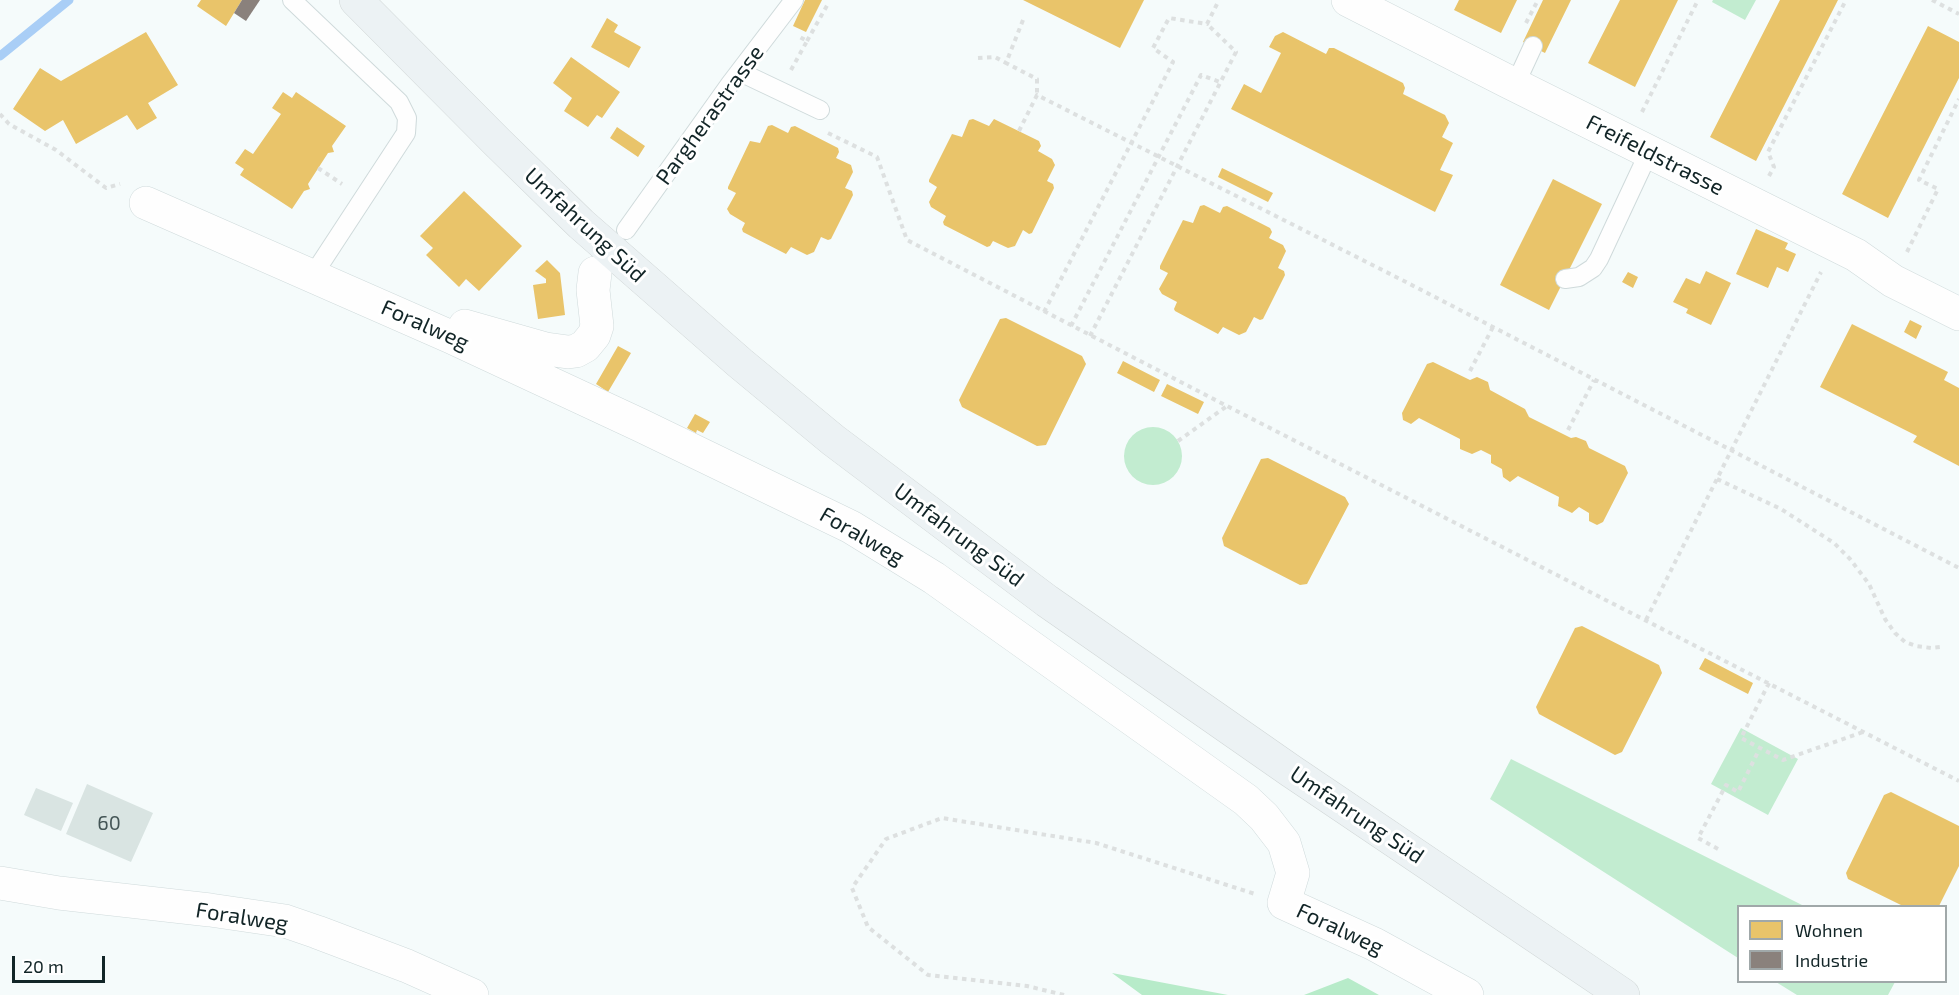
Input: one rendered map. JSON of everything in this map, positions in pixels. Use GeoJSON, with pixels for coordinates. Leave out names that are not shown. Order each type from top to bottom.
{"type":"FeatureCollection","features":[{"type":"Feature","properties":{"kind":"main road","name":"Umfahrung Süd"},"geometry":{"type":"LineString","coordinates":[[356,0],[581,224],[740,363],[833,440],[1047,601],[1282,764],[1623,995]]}},
{"type":"Feature","properties":{"kind":"street","name":"Freifeldstrasse"},"geometry":{"type":"LineString","coordinates":[[1348,0],[1856,255],[1893,281],[1959,314]]}},
{"type":"Feature","properties":{"kind":"street","name":"Foralweg"},"geometry":{"type":"LineString","coordinates":[[135,193],[640,425],[851,527],[934,578],[1252,805],[1284,843],[1293,873],[1284,903],[1374,944],[1467,995]]}},
{"type":"Feature","properties":{"kind":"street"},"geometry":{"type":"LineString","coordinates":[[451,337],[463,326],[546,349],[576,351],[585,346],[594,335],[597,326],[593,290],[595,273]]}},
{"type":"Feature","properties":{"kind":"street","name":"Foralweg"},"geometry":{"type":"LineString","coordinates":[[0,883],[59,893],[285,921],[407,966],[472,995]]}},
{"type":"Feature","properties":{"kind":"lane"},"geometry":{"type":"LineString","coordinates":[[292,0],[399,102],[407,117],[406,133],[313,275]]}},
{"type":"Feature","properties":{"kind":"lane","name":"Pargherastrasse"},"geometry":{"type":"LineString","coordinates":[[626,230],[794,0]]}},
{"type":"Feature","properties":{"kind":"lane"},"geometry":{"type":"LineString","coordinates":[[1515,85],[1533,46]]}},
{"type":"Feature","properties":{"kind":"lane"},"geometry":{"type":"LineString","coordinates":[[740,72],[819,110]]}},
{"type":"Feature","properties":{"kind":"lane"},"geometry":{"type":"LineString","coordinates":[[1564,279],[1579,278],[1593,268],[1599,260],[1649,152]]}},
{"type":"Feature","properties":{"kind":"path"},"geometry":{"type":"LineString","coordinates":[[1207,24],[1219,0]]}},
{"type":"Feature","properties":{"kind":"path"},"geometry":{"type":"LineString","coordinates":[[1638,120],[1698,0]]}},
{"type":"Feature","properties":{"kind":"path"},"geometry":{"type":"LineString","coordinates":[[1766,184],[1774,167],[1768,152],[1845,0]]}},
{"type":"Feature","properties":{"kind":"path"},"geometry":{"type":"LineString","coordinates":[[1932,0],[1959,14]]}},
{"type":"Feature","properties":{"kind":"path"},"geometry":{"type":"LineString","coordinates":[[807,41],[829,2]]}},
{"type":"Feature","properties":{"kind":"path"},"geometry":{"type":"LineString","coordinates":[[1044,312],[1173,62],[1153,48],[1169,18],[1207,24],[1236,52],[1090,336]]}},
{"type":"Feature","properties":{"kind":"path"},"geometry":{"type":"LineString","coordinates":[[1006,63],[1023,20]]}},
{"type":"Feature","properties":{"kind":"path"},"geometry":{"type":"LineString","coordinates":[[800,53],[803,48]]}},
{"type":"Feature","properties":{"kind":"path"},"geometry":{"type":"LineString","coordinates":[[978,58],[995,57],[1037,79],[1037,95],[1019,131]]}},
{"type":"Feature","properties":{"kind":"path"},"geometry":{"type":"LineString","coordinates":[[1071,326],[1201,75],[1220,82]]}},
{"type":"Feature","properties":{"kind":"path"},"geometry":{"type":"LineString","coordinates":[[1037,95],[1160,156],[1959,568]]}},
{"type":"Feature","properties":{"kind":"path"},"geometry":{"type":"LineString","coordinates":[[1905,255],[1938,189],[1919,180],[1959,99]]}},
{"type":"Feature","properties":{"kind":"path"},"geometry":{"type":"LineString","coordinates":[[0,114],[9,124],[56,150],[106,188],[135,193]]}},
{"type":"Feature","properties":{"kind":"path"},"geometry":{"type":"LineString","coordinates":[[825,131],[877,157],[907,240],[1090,336],[1959,780]]}},
{"type":"Feature","properties":{"kind":"path"},"geometry":{"type":"LineString","coordinates":[[1646,620],[1822,269]]}},
{"type":"Feature","properties":{"kind":"path"},"geometry":{"type":"LineString","coordinates":[[1470,371],[1493,327]]}},
{"type":"Feature","properties":{"kind":"path"},"geometry":{"type":"LineString","coordinates":[[1568,430],[1594,380]]}},
{"type":"Feature","properties":{"kind":"path"},"geometry":{"type":"LineString","coordinates":[[1178,441],[1227,406]]}},
{"type":"Feature","properties":{"kind":"path"},"geometry":{"type":"LineString","coordinates":[[1717,479],[1781,509],[1834,543],[1869,584],[1885,619],[1895,633],[1905,642],[1916,646],[1931,648],[1940,646]]}},
{"type":"Feature","properties":{"kind":"path"},"geometry":{"type":"LineString","coordinates":[[1769,683],[1741,738],[1783,760],[1864,732]]}},
{"type":"Feature","properties":{"kind":"path"},"geometry":{"type":"LineString","coordinates":[[1718,849],[1698,838],[1726,786],[1738,792],[1760,748]]}},
{"type":"Feature","properties":{"kind":"path"},"geometry":{"type":"LineString","coordinates":[[1064,995],[1027,986],[928,975],[868,927],[852,888],[886,839],[942,818],[1096,843],[1284,903]]}},
{"type":"Feature","properties":{"kind":"green space"},"geometry":{"type":"Polygon","coordinates":[[[1713,0],[1756,0],[1745,20],[1712,2],[1713,0]]]}},
{"type":"Feature","properties":{"kind":"green space"},"geometry":{"type":"Polygon","coordinates":[[[1153,427],[1164,429],[1177,440],[1182,456],[1180,467],[1169,480],[1153,485],[1142,483],[1129,472],[1124,456],[1126,445],[1137,432],[1153,427]]]}},
{"type":"Feature","properties":{"kind":"green space"},"geometry":{"type":"Polygon","coordinates":[[[1741,728],[1798,759],[1768,815],[1711,784],[1741,728]]]}},
{"type":"Feature","properties":{"kind":"green space"},"geometry":{"type":"Polygon","coordinates":[[[1511,759],[1802,905],[1737,905],[1737,957],[1490,799],[1511,759]]]}},
{"type":"Feature","properties":{"kind":"green space"},"geometry":{"type":"Polygon","coordinates":[[[1112,973],[1228,995],[1142,995],[1112,973]]]}},
{"type":"Feature","properties":{"kind":"green space"},"geometry":{"type":"Polygon","coordinates":[[[1348,978],[1379,995],[1304,995],[1348,978]]]}},
{"type":"Feature","properties":{"kind":"green space"},"geometry":{"type":"Polygon","coordinates":[[[1778,983],[1894,983],[1888,995],[1797,995],[1778,983]]]}},
{"type":"Feature","properties":{"kind":"building: Wohnen"},"geometry":{"type":"Polygon","coordinates":[[[201,0],[242,0],[226,26],[197,6],[201,0]]]}},
{"type":"Feature","properties":{"kind":"building: Wohnen"},"geometry":{"type":"Polygon","coordinates":[[[805,0],[822,0],[806,32],[793,26],[805,0]]]}},
{"type":"Feature","properties":{"kind":"building: Wohnen"},"geometry":{"type":"Polygon","coordinates":[[[1023,0],[1144,0],[1120,48],[1023,0]]]}},
{"type":"Feature","properties":{"kind":"building: Wohnen"},"geometry":{"type":"Polygon","coordinates":[[[1459,0],[1517,0],[1501,33],[1454,10],[1459,0]]]}},
{"type":"Feature","properties":{"kind":"building: Wohnen"},"geometry":{"type":"Polygon","coordinates":[[[1543,0],[1571,0],[1545,53],[1523,42],[1543,0]]]}},
{"type":"Feature","properties":{"kind":"building: Wohnen"},"geometry":{"type":"Polygon","coordinates":[[[1620,0],[1678,0],[1635,87],[1588,63],[1620,0]]]}},
{"type":"Feature","properties":{"kind":"building: Wohnen"},"geometry":{"type":"Polygon","coordinates":[[[1780,0],[1838,0],[1756,161],[1710,137],[1780,0]]]}},
{"type":"Feature","properties":{"kind":"building: Wohnen"},"geometry":{"type":"Polygon","coordinates":[[[607,18],[618,25],[614,32],[641,47],[629,68],[591,47],[607,18]]]}},
{"type":"Feature","properties":{"kind":"building: Wohnen"},"geometry":{"type":"Polygon","coordinates":[[[1928,26],[1959,42],[1959,78],[1888,218],[1842,194],[1928,26]]]}},
{"type":"Feature","properties":{"kind":"building: Wohnen"},"geometry":{"type":"Polygon","coordinates":[[[146,32],[178,85],[148,103],[157,118],[137,130],[127,115],[76,144],[63,120],[45,131],[13,109],[40,68],[61,81],[146,32]]]}},
{"type":"Feature","properties":{"kind":"building: Wohnen"},"geometry":{"type":"Polygon","coordinates":[[[1283,32],[1326,54],[1329,48],[1334,48],[1403,83],[1405,88],[1403,94],[1445,115],[1449,123],[1442,137],[1453,143],[1440,170],[1453,175],[1435,212],[1231,109],[1244,84],[1261,93],[1281,53],[1269,47],[1275,36],[1283,32]]]}},
{"type":"Feature","properties":{"kind":"building: Wohnen"},"geometry":{"type":"Polygon","coordinates":[[[571,57],[620,92],[602,118],[597,115],[588,127],[564,111],[572,98],[553,83],[571,57]]]}},
{"type":"Feature","properties":{"kind":"building: Wohnen"},"geometry":{"type":"Polygon","coordinates":[[[283,92],[292,98],[296,92],[346,126],[332,146],[334,152],[328,153],[308,184],[310,189],[304,191],[292,209],[240,175],[244,169],[235,163],[245,149],[253,154],[281,114],[272,108],[283,92]]]}},
{"type":"Feature","properties":{"kind":"building: Wohnen"},"geometry":{"type":"Polygon","coordinates":[[[973,119],[989,126],[994,119],[1039,141],[1041,146],[1038,151],[1052,159],[1055,165],[1047,181],[1053,184],[1054,188],[1032,233],[1029,234],[1023,230],[1015,246],[1008,248],[993,241],[987,247],[944,225],[946,216],[931,207],[929,202],[937,187],[929,180],[952,134],[962,137],[969,120],[973,119]]]}},
{"type":"Feature","properties":{"kind":"building: Wohnen"},"geometry":{"type":"Polygon","coordinates":[[[772,125],[788,133],[791,127],[795,126],[838,148],[836,158],[851,165],[853,172],[845,188],[852,191],[853,195],[831,239],[821,237],[814,252],[807,255],[791,247],[786,254],[743,232],[745,223],[730,214],[727,209],[736,193],[728,187],[750,141],[760,143],[768,126],[772,125]]]}},
{"type":"Feature","properties":{"kind":"building: Wohnen"},"geometry":{"type":"Polygon","coordinates":[[[617,127],[645,146],[638,157],[610,138],[617,127]]]}},
{"type":"Feature","properties":{"kind":"building: Wohnen"},"geometry":{"type":"Polygon","coordinates":[[[1222,168],[1273,193],[1268,202],[1218,177],[1222,168]]]}},
{"type":"Feature","properties":{"kind":"building: Wohnen"},"geometry":{"type":"Polygon","coordinates":[[[1553,179],[1602,204],[1549,310],[1500,285],[1553,179]]]}},
{"type":"Feature","properties":{"kind":"building: Wohnen"},"geometry":{"type":"Polygon","coordinates":[[[464,191],[522,246],[479,291],[466,279],[459,287],[426,255],[433,248],[420,236],[464,191]]]}},
{"type":"Feature","properties":{"kind":"building: Wohnen"},"geometry":{"type":"Polygon","coordinates":[[[1204,205],[1220,213],[1223,207],[1227,206],[1270,228],[1272,232],[1269,238],[1283,245],[1286,251],[1278,268],[1284,271],[1285,275],[1263,319],[1254,317],[1246,332],[1239,335],[1223,327],[1218,334],[1175,311],[1177,302],[1162,294],[1159,289],[1168,273],[1160,269],[1160,266],[1183,220],[1193,223],[1200,206],[1204,205]]]}},
{"type":"Feature","properties":{"kind":"building: Wohnen"},"geometry":{"type":"Polygon","coordinates":[[[1756,229],[1788,243],[1785,249],[1796,254],[1788,272],[1777,267],[1768,288],[1736,274],[1756,229]]]}},
{"type":"Feature","properties":{"kind":"building: Wohnen"},"geometry":{"type":"Polygon","coordinates":[[[547,260],[560,273],[565,315],[538,319],[533,285],[546,283],[546,279],[535,271],[547,260]]]}},
{"type":"Feature","properties":{"kind":"building: Wohnen"},"geometry":{"type":"Polygon","coordinates":[[[1706,271],[1731,283],[1711,325],[1686,313],[1688,309],[1673,302],[1686,278],[1700,284],[1706,271]]]}},
{"type":"Feature","properties":{"kind":"building: Wohnen"},"geometry":{"type":"Polygon","coordinates":[[[1628,272],[1638,277],[1633,288],[1622,282],[1628,272]]]}},
{"type":"Feature","properties":{"kind":"building: Wohnen"},"geometry":{"type":"Polygon","coordinates":[[[1006,318],[1082,356],[1086,364],[1046,445],[1037,446],[962,407],[959,400],[1000,319],[1006,318]]]}},
{"type":"Feature","properties":{"kind":"building: Wohnen"},"geometry":{"type":"Polygon","coordinates":[[[1910,320],[1922,326],[1916,339],[1904,332],[1910,320]]]}},
{"type":"Feature","properties":{"kind":"building: Wohnen"},"geometry":{"type":"Polygon","coordinates":[[[1852,324],[1948,372],[1944,380],[1959,388],[1959,466],[1913,442],[1917,436],[1820,387],[1852,324]]]}},
{"type":"Feature","properties":{"kind":"building: Wohnen"},"geometry":{"type":"Polygon","coordinates":[[[618,346],[631,353],[608,392],[596,384],[618,346]]]}},
{"type":"Feature","properties":{"kind":"building: Wohnen"},"geometry":{"type":"Polygon","coordinates":[[[1123,361],[1160,380],[1154,392],[1117,373],[1123,361]]]}},
{"type":"Feature","properties":{"kind":"building: Wohnen"},"geometry":{"type":"Polygon","coordinates":[[[1433,362],[1470,380],[1477,377],[1488,382],[1490,390],[1525,409],[1529,417],[1571,438],[1576,437],[1586,441],[1589,448],[1625,466],[1628,473],[1603,522],[1597,525],[1589,521],[1589,513],[1579,507],[1572,513],[1558,506],[1559,497],[1518,476],[1510,482],[1503,477],[1502,469],[1491,463],[1491,455],[1481,450],[1472,454],[1460,449],[1460,439],[1419,418],[1411,424],[1403,420],[1402,413],[1427,364],[1433,362]]]}},
{"type":"Feature","properties":{"kind":"building: Wohnen"},"geometry":{"type":"Polygon","coordinates":[[[1167,384],[1204,402],[1198,414],[1161,396],[1167,384]]]}},
{"type":"Feature","properties":{"kind":"building: Wohnen"},"geometry":{"type":"Polygon","coordinates":[[[695,414],[710,422],[703,433],[697,430],[696,433],[687,428],[695,414]]]}},
{"type":"Feature","properties":{"kind":"building: Wohnen"},"geometry":{"type":"Polygon","coordinates":[[[1268,458],[1345,497],[1349,504],[1307,584],[1300,585],[1224,546],[1222,538],[1261,459],[1268,458]]]}},
{"type":"Feature","properties":{"kind":"building: Wohnen"},"geometry":{"type":"Polygon","coordinates":[[[1582,626],[1659,665],[1662,673],[1622,752],[1615,755],[1539,714],[1536,707],[1575,628],[1582,626]]]}},
{"type":"Feature","properties":{"kind":"building: Wohnen"},"geometry":{"type":"Polygon","coordinates":[[[1705,658],[1753,683],[1748,694],[1699,669],[1705,658]]]}},
{"type":"Feature","properties":{"kind":"building: Wohnen"},"geometry":{"type":"Polygon","coordinates":[[[1891,792],[1959,826],[1959,866],[1940,905],[1901,905],[1848,879],[1846,873],[1884,795],[1891,792]]]}},
{"type":"Feature","properties":{"kind":"building: Industrie"},"geometry":{"type":"Polygon","coordinates":[[[242,0],[260,0],[246,21],[234,13],[242,0]]]}},
{"type":"Feature","properties":{"kind":"building: Sonstige"},"geometry":{"type":"Polygon","coordinates":[[[87,784],[153,813],[131,862],[66,834],[87,784]]]}},
{"type":"Feature","properties":{"kind":"building: Sonstige"},"geometry":{"type":"Polygon","coordinates":[[[36,788],[73,803],[61,831],[24,815],[36,788]]]}},
{"type":"Feature","properties":{"kind":"waterway"},"geometry":{"type":"LineString","coordinates":[[0,56],[69,0]]}}]}
